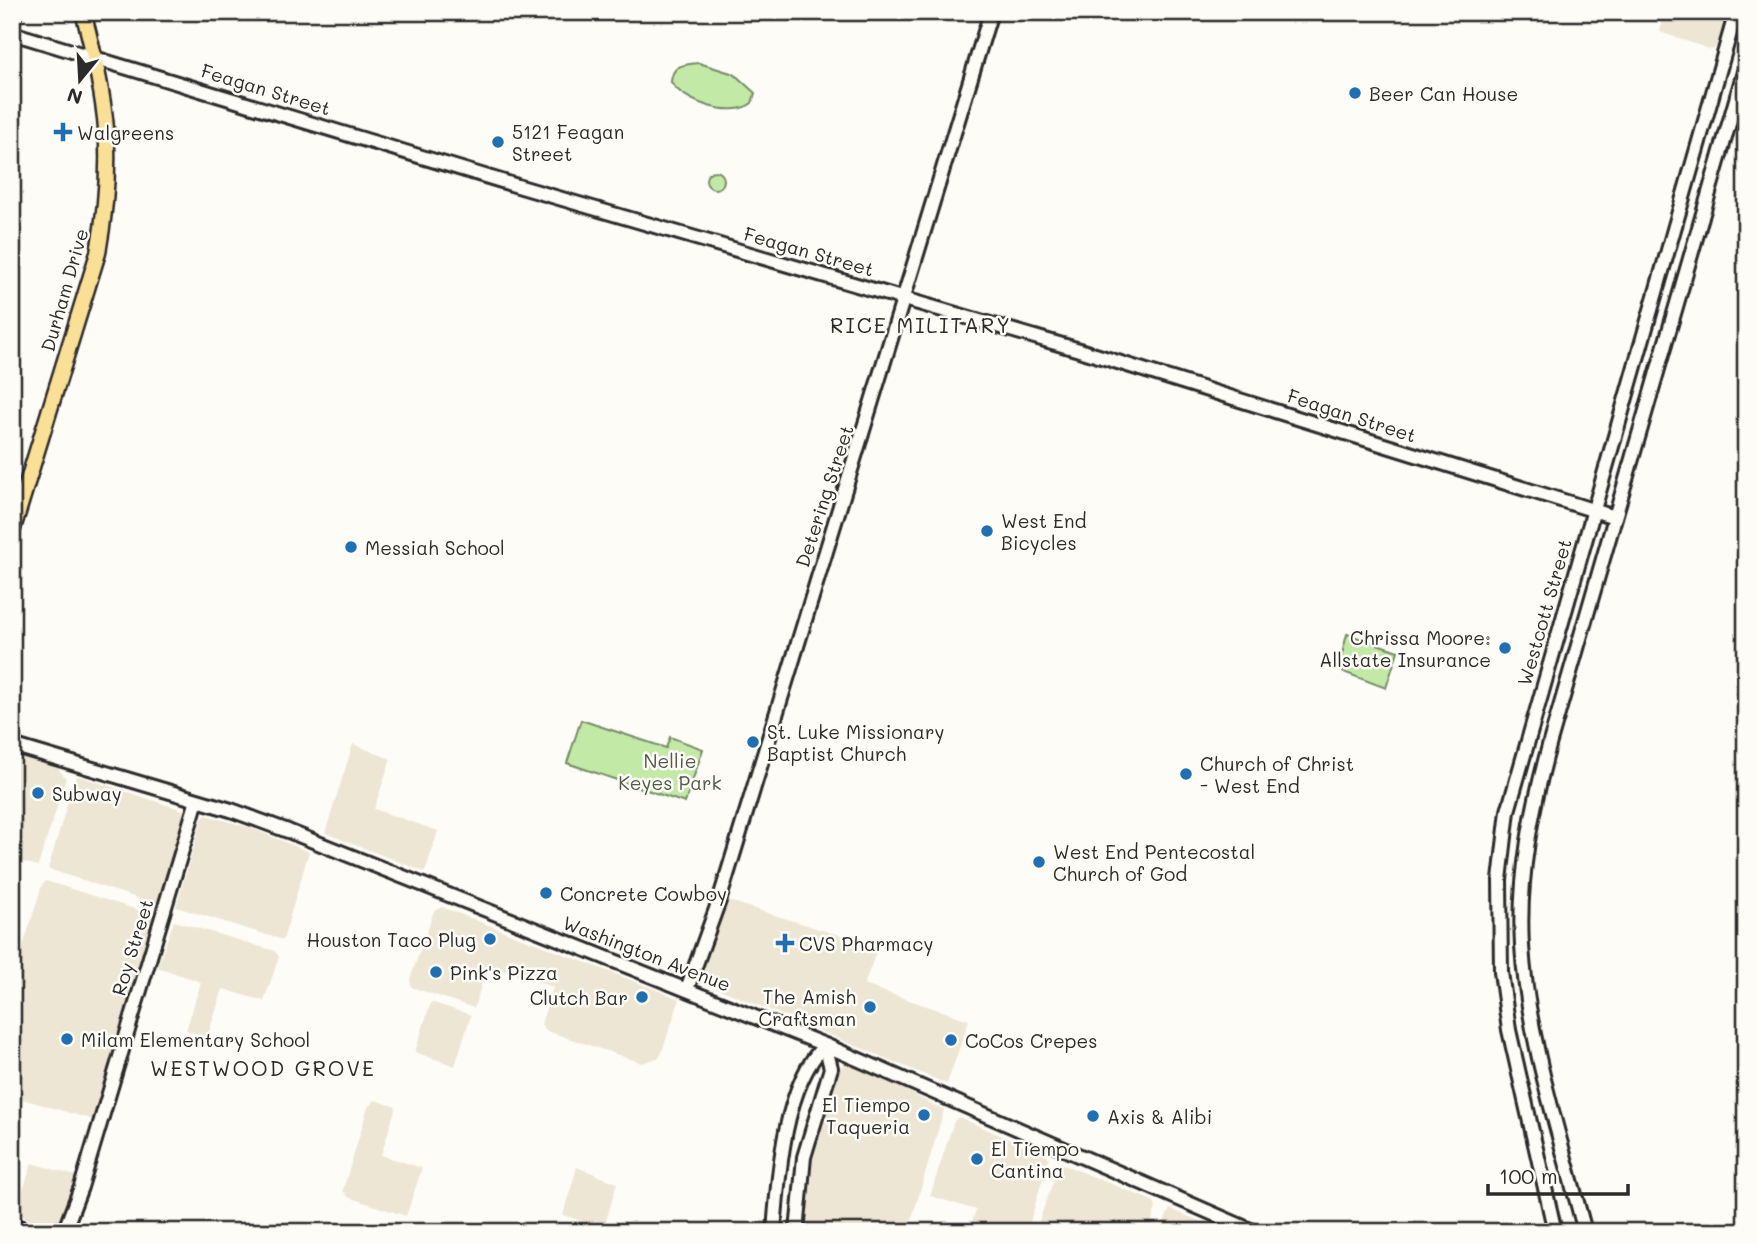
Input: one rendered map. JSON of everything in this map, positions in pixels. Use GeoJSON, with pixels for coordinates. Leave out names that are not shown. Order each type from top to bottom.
{"type":"FeatureCollection","features":[{"type":"Feature","properties":{"kind":"main road"},"geometry":{"type":"LineString","coordinates":[[12,20],[15,12]]}},
{"type":"Feature","properties":{"kind":"main road","name":"Durham Drive"},"geometry":{"type":"LineString","coordinates":[[12,532],[94,265],[103,220],[108,180],[108,127],[83,12]]}},
{"type":"Feature","properties":{"kind":"main road","name":"Detering Street"},"geometry":{"type":"LineString","coordinates":[[687,989],[720,898],[992,12]]}},
{"type":"Feature","properties":{"kind":"main road","name":"Westcott Street"},"geometry":{"type":"LineString","coordinates":[[1555,1232],[1508,1030],[1500,952],[1500,880],[1514,786],[1736,12]]}},
{"type":"Feature","properties":{"kind":"main road","name":"Feagan Street"},"geometry":{"type":"LineString","coordinates":[[12,33],[1076,349],[1615,517]]}},
{"type":"Feature","properties":{"kind":"main road"},"geometry":{"type":"LineString","coordinates":[[1585,1232],[1534,1028],[1522,945],[1524,876],[1536,793],[1746,65]]}},
{"type":"Feature","properties":{"kind":"main road","name":"Washington Avenue"},"geometry":{"type":"LineString","coordinates":[[12,744],[260,820],[825,1045],[1255,1232]]}},
{"type":"Feature","properties":{"kind":"main road","name":"Roy Street"},"geometry":{"type":"LineString","coordinates":[[64,1232],[197,800]]}},
{"type":"Feature","properties":{"kind":"main road"},"geometry":{"type":"LineString","coordinates":[[774,1232],[777,1185],[788,1123],[810,1059],[825,1045],[831,1068],[804,1157],[797,1232]]}},
{"type":"Feature","properties":{"kind":"main road"},"geometry":{"type":"LineString","coordinates":[[777,1185],[800,1187]]}},
{"type":"Feature","properties":{"kind":"main road","name":"Roy Street"},"geometry":{"type":"LineString","coordinates":[[71,1232],[80,1187]]}},
{"type":"Feature","properties":{"kind":"shaded area"},"geometry":{"type":"Polygon","coordinates":[[[1663,12],[1729,12],[1719,45],[1712,50],[1660,32],[1663,12]]]}},
{"type":"Feature","properties":{"kind":"shaded area"},"geometry":{"type":"Polygon","coordinates":[[[353,744],[391,759],[374,809],[438,831],[425,872],[325,833],[353,744]]]}},
{"type":"Feature","properties":{"kind":"shaded area"},"geometry":{"type":"Polygon","coordinates":[[[12,754],[58,768],[66,779],[38,866],[12,859],[12,754]]]}},
{"type":"Feature","properties":{"kind":"shaded area"},"geometry":{"type":"Polygon","coordinates":[[[78,776],[186,811],[160,903],[155,904],[48,869],[74,781],[78,776]]]}},
{"type":"Feature","properties":{"kind":"shaded area"},"geometry":{"type":"Polygon","coordinates":[[[206,815],[251,828],[309,852],[283,940],[176,907],[202,819],[206,815]]]}},
{"type":"Feature","properties":{"kind":"shaded area","name":"Milam Elementary School"},"geometry":{"type":"Polygon","coordinates":[[[46,881],[157,916],[98,1115],[94,1120],[12,1096],[12,982],[42,885],[46,881]]]}},
{"type":"Feature","properties":{"kind":"shaded area"},"geometry":{"type":"Polygon","coordinates":[[[726,900],[878,947],[864,985],[969,1020],[947,1084],[698,980],[726,900]]]}},
{"type":"Feature","properties":{"kind":"shaded area"},"geometry":{"type":"Polygon","coordinates":[[[442,907],[680,999],[660,1057],[642,1063],[547,1031],[541,1024],[553,987],[488,965],[474,1008],[411,987],[410,979],[434,911],[442,907]]]}},
{"type":"Feature","properties":{"kind":"shaded area"},"geometry":{"type":"Polygon","coordinates":[[[174,921],[275,951],[279,957],[264,1001],[223,989],[207,1038],[186,1030],[201,982],[157,967],[174,921]]]}},
{"type":"Feature","properties":{"kind":"shaded area"},"geometry":{"type":"Polygon","coordinates":[[[431,1002],[471,1015],[455,1066],[415,1052],[431,1002]]]}},
{"type":"Feature","properties":{"kind":"shaded area"},"geometry":{"type":"Polygon","coordinates":[[[845,1064],[873,1074],[944,1110],[908,1232],[801,1232],[808,1164],[835,1072],[845,1064]]]}},
{"type":"Feature","properties":{"kind":"shaded area"},"geometry":{"type":"Polygon","coordinates":[[[375,1100],[396,1107],[381,1155],[422,1168],[406,1216],[348,1197],[343,1190],[368,1107],[375,1100]]]}},
{"type":"Feature","properties":{"kind":"shaded area"},"geometry":{"type":"Polygon","coordinates":[[[959,1117],[1049,1157],[1027,1232],[1005,1232],[972,1221],[976,1210],[930,1196],[954,1121],[959,1117]]]}},
{"type":"Feature","properties":{"kind":"shaded area"},"geometry":{"type":"Polygon","coordinates":[[[32,1163],[79,1177],[62,1232],[49,1232],[16,1212],[32,1163]]]}},
{"type":"Feature","properties":{"kind":"shaded area"},"geometry":{"type":"Polygon","coordinates":[[[1060,1163],[1153,1201],[1156,1207],[1149,1232],[1114,1232],[1091,1223],[1087,1232],[1036,1229],[1060,1163]]]}},
{"type":"Feature","properties":{"kind":"shaded area"},"geometry":{"type":"Polygon","coordinates":[[[577,1167],[617,1183],[604,1228],[563,1215],[577,1167]]]}},
{"type":"Feature","properties":{"kind":"shaded area"},"geometry":{"type":"Polygon","coordinates":[[[1170,1209],[1173,1210],[1225,1232],[1159,1232],[1170,1209]]]}},
{"type":"Feature","properties":{"kind":"green space"},"geometry":{"type":"Polygon","coordinates":[[[699,63],[734,74],[755,93],[752,103],[743,108],[721,109],[686,96],[671,82],[672,76],[680,66],[699,63]]]}},
{"type":"Feature","properties":{"kind":"green space"},"geometry":{"type":"Polygon","coordinates":[[[715,171],[721,174],[724,180],[721,186],[715,189],[709,186],[706,180],[709,174],[715,171]]]}},
{"type":"Feature","properties":{"kind":"green space"},"geometry":{"type":"Polygon","coordinates":[[[1347,634],[1398,651],[1386,688],[1338,670],[1347,634]]]}},
{"type":"Feature","properties":{"kind":"green space","name":"Nellie Keyes Park"},"geometry":{"type":"Polygon","coordinates":[[[581,720],[666,748],[670,737],[703,749],[685,803],[567,763],[581,720]]]}},
{"type":"Feature","properties":{"kind":"railway"},"geometry":{"type":"LineString","coordinates":[[12,1215],[40,1232]]}},
{"type":"Feature","properties":{"kind":"place","name":"Beer Can House"},"geometry":{"type":"Point","coordinates":[1355,93]}},
{"type":"Feature","properties":{"kind":"place","name":"Walgreens"},"geometry":{"type":"Point","coordinates":[63,132]}},
{"type":"Feature","properties":{"kind":"place","name":"5121 Feagan Street"},"geometry":{"type":"Point","coordinates":[498,142]}},
{"type":"Feature","properties":{"kind":"place","name":"West End Bicycles"},"geometry":{"type":"Point","coordinates":[987,531]}},
{"type":"Feature","properties":{"kind":"place","name":"Messiah School"},"geometry":{"type":"Point","coordinates":[351,547]}},
{"type":"Feature","properties":{"kind":"place","name":"Chrissa Moore: Allstate Insurance"},"geometry":{"type":"Point","coordinates":[1505,648]}},
{"type":"Feature","properties":{"kind":"place","name":"St. Luke Missionary Baptist Church"},"geometry":{"type":"Point","coordinates":[753,742]}},
{"type":"Feature","properties":{"kind":"place","name":"Church of Christ - West End"},"geometry":{"type":"Point","coordinates":[1186,774]}},
{"type":"Feature","properties":{"kind":"place","name":"Subway"},"geometry":{"type":"Point","coordinates":[38,793]}},
{"type":"Feature","properties":{"kind":"place","name":"West End Pentecostal Church of God"},"geometry":{"type":"Point","coordinates":[1039,862]}},
{"type":"Feature","properties":{"kind":"place","name":"Concrete Cowboy"},"geometry":{"type":"Point","coordinates":[546,893]}},
{"type":"Feature","properties":{"kind":"place","name":"Houston Taco Plug"},"geometry":{"type":"Point","coordinates":[490,939]}},
{"type":"Feature","properties":{"kind":"place","name":"CVS Pharmacy"},"geometry":{"type":"Point","coordinates":[785,943]}},
{"type":"Feature","properties":{"kind":"place","name":"Pink's Pizza"},"geometry":{"type":"Point","coordinates":[436,972]}},
{"type":"Feature","properties":{"kind":"place","name":"Clutch Bar"},"geometry":{"type":"Point","coordinates":[642,997]}},
{"type":"Feature","properties":{"kind":"place","name":"The Amish Craftsman"},"geometry":{"type":"Point","coordinates":[870,1007]}},
{"type":"Feature","properties":{"kind":"place","name":"Milam Elementary School"},"geometry":{"type":"Point","coordinates":[67,1039]}},
{"type":"Feature","properties":{"kind":"place","name":"CoCos Crepes"},"geometry":{"type":"Point","coordinates":[951,1040]}},
{"type":"Feature","properties":{"kind":"place","name":"El Tiempo Taqueria"},"geometry":{"type":"Point","coordinates":[924,1115]}},
{"type":"Feature","properties":{"kind":"place","name":"Axis & Alibi"},"geometry":{"type":"Point","coordinates":[1093,1116]}},
{"type":"Feature","properties":{"kind":"place","name":"El Tiempo Cantina"},"geometry":{"type":"Point","coordinates":[977,1159]}},
{"type":"Feature","properties":{"kind":"district","name":"RICE MILITARY"},"geometry":{"type":"Point","coordinates":[921,324]}},
{"type":"Feature","properties":{"kind":"district","name":"WESTWOOD GROVE"},"geometry":{"type":"Point","coordinates":[263,1067]}}]}
